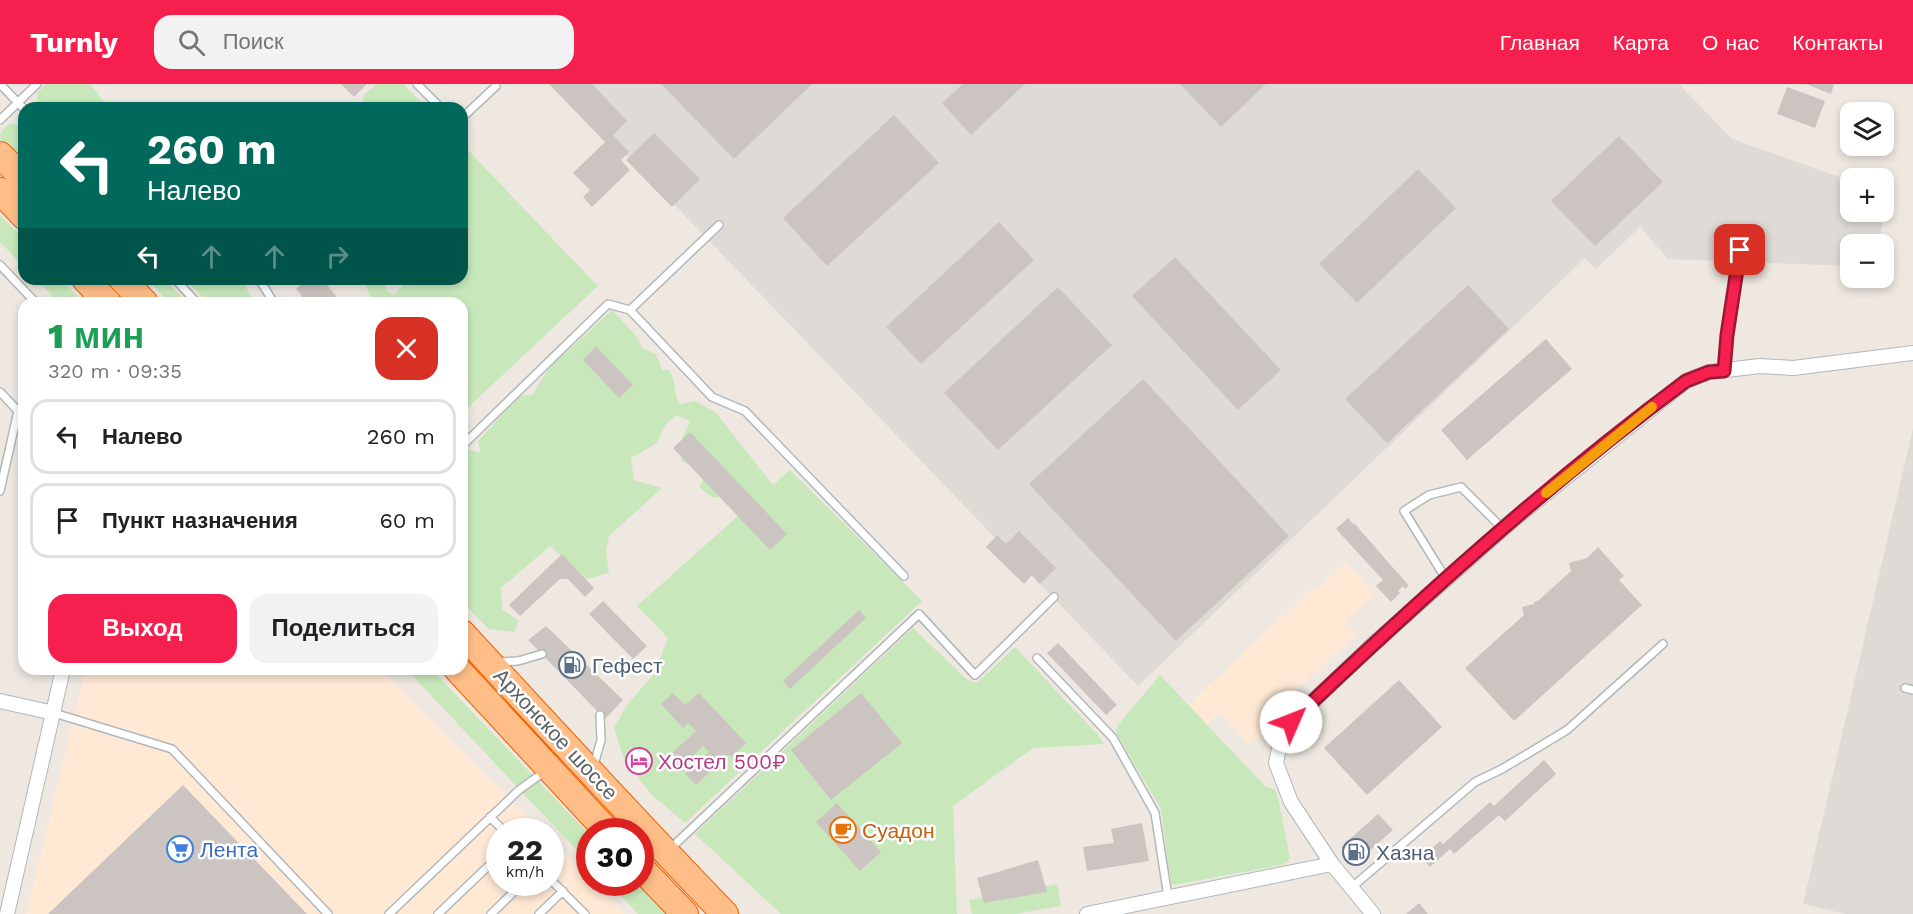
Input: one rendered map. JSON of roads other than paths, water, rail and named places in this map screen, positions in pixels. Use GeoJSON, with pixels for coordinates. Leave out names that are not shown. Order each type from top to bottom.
{"type":"FeatureCollection","features":[{"type":"Feature","properties":{"kind":"highway"},"geometry":{"type":"LineString","coordinates":[[0,155],[18,173]]}},
{"type":"Feature","properties":{"kind":"highway"},"geometry":{"type":"LineString","coordinates":[[0,191],[18,210]]}},
{"type":"Feature","properties":{"kind":"highway"},"geometry":{"type":"LineString","coordinates":[[91,285],[102,297]]}},
{"type":"Feature","properties":{"kind":"highway"},"geometry":{"type":"LineString","coordinates":[[128,285],[139,297]]}},
{"type":"Feature","properties":{"kind":"highway","name":"Архонское шоссе"},"geometry":{"type":"LineString","coordinates":[[468,639],[591,774],[724,914]]}},
{"type":"Feature","properties":{"kind":"highway","name":"Архонское шоссе"},"geometry":{"type":"LineString","coordinates":[[463,675],[595,818]]}},
{"type":"Feature","properties":{"kind":"highway"},"geometry":{"type":"LineString","coordinates":[[654,882],[685,914]]}},
{"type":"Feature","properties":{"kind":"street"},"geometry":{"type":"LineString","coordinates":[[1373,914],[1332,864],[1291,801],[1276,763],[1281,739],[1291,722],[1370,647],[1503,529],[1686,381],[1709,372],[1760,366],[1793,368],[1913,353]]}},
{"type":"Feature","properties":{"kind":"street"},"geometry":{"type":"LineString","coordinates":[[7,914],[62,675]]}},
{"type":"Feature","properties":{"kind":"street"},"geometry":{"type":"LineString","coordinates":[[0,701],[54,713]]}},
{"type":"Feature","properties":{"kind":"street"},"geometry":{"type":"LineString","coordinates":[[1087,914],[1332,864]]}},
{"type":"Feature","properties":{"kind":"lane"},"geometry":{"type":"LineString","coordinates":[[0,84],[18,103],[0,120]]}},
{"type":"Feature","properties":{"kind":"lane"},"geometry":{"type":"LineString","coordinates":[[19,102],[38,84]]}},
{"type":"Feature","properties":{"kind":"lane"},"geometry":{"type":"LineString","coordinates":[[417,84],[435,102]]}},
{"type":"Feature","properties":{"kind":"lane"},"geometry":{"type":"LineString","coordinates":[[468,112],[496,86]]}},
{"type":"Feature","properties":{"kind":"lane"},"geometry":{"type":"LineString","coordinates":[[630,310],[719,225]]}},
{"type":"Feature","properties":{"kind":"lane"},"geometry":{"type":"LineString","coordinates":[[1724,371],[1740,250]]}},
{"type":"Feature","properties":{"kind":"lane"},"geometry":{"type":"LineString","coordinates":[[0,266],[18,284]]}},
{"type":"Feature","properties":{"kind":"lane"},"geometry":{"type":"LineString","coordinates":[[18,285],[30,297]]}},
{"type":"Feature","properties":{"kind":"lane"},"geometry":{"type":"LineString","coordinates":[[180,285],[192,297]]}},
{"type":"Feature","properties":{"kind":"lane"},"geometry":{"type":"LineString","coordinates":[[468,440],[608,304],[630,310],[712,397],[745,411],[904,576]]}},
{"type":"Feature","properties":{"kind":"lane"},"geometry":{"type":"LineString","coordinates":[[0,392],[18,406]]}},
{"type":"Feature","properties":{"kind":"lane"},"geometry":{"type":"LineString","coordinates":[[0,491],[18,420]]}},
{"type":"Feature","properties":{"kind":"lane"},"geometry":{"type":"LineString","coordinates":[[1446,579],[1404,511],[1429,495],[1461,487],[1503,529]]}},
{"type":"Feature","properties":{"kind":"lane"},"geometry":{"type":"LineString","coordinates":[[666,853],[919,614],[975,675],[1054,597]]}},
{"type":"Feature","properties":{"kind":"lane"},"geometry":{"type":"LineString","coordinates":[[1351,888],[1475,782],[1502,770],[1567,730],[1663,644]]}},
{"type":"Feature","properties":{"kind":"lane"},"geometry":{"type":"LineString","coordinates":[[490,663],[518,661],[542,654]]}},
{"type":"Feature","properties":{"kind":"lane"},"geometry":{"type":"LineString","coordinates":[[1037,658],[1113,738],[1155,813],[1168,897]]}},
{"type":"Feature","properties":{"kind":"lane"},"geometry":{"type":"LineString","coordinates":[[1905,688],[1913,690]]}},
{"type":"Feature","properties":{"kind":"lane"},"geometry":{"type":"LineString","coordinates":[[54,713],[172,749],[328,914]]}},
{"type":"Feature","properties":{"kind":"lane"},"geometry":{"type":"LineString","coordinates":[[591,774],[601,740],[600,715]]}},
{"type":"Feature","properties":{"kind":"lane"},"geometry":{"type":"LineString","coordinates":[[389,914],[519,790],[548,769]]}},
{"type":"Feature","properties":{"kind":"lane"},"geometry":{"type":"LineString","coordinates":[[438,914],[486,868]]}},
{"type":"Feature","properties":{"kind":"lane"},"geometry":{"type":"LineString","coordinates":[[564,892],[585,914]]}},
{"type":"Feature","properties":{"kind":"lane"},"geometry":{"type":"LineString","coordinates":[[491,914],[510,896]]}},
{"type":"Feature","properties":{"kind":"lane"},"geometry":{"type":"LineString","coordinates":[[539,914],[558,896]]}},
{"type":"Feature","properties":{"kind":"place","name":"Гефест"},"geometry":{"type":"Point","coordinates":[572,665]}},
{"type":"Feature","properties":{"kind":"place","name":"Хостел 500₽"},"geometry":{"type":"Point","coordinates":[639,761]}},
{"type":"Feature","properties":{"kind":"place","name":"Суадон"},"geometry":{"type":"Point","coordinates":[843,830]}},
{"type":"Feature","properties":{"kind":"place","name":"Лента"},"geometry":{"type":"Point","coordinates":[180,849]}},
{"type":"Feature","properties":{"kind":"place","name":"Хазна"},"geometry":{"type":"Point","coordinates":[1356,852]}}]}
